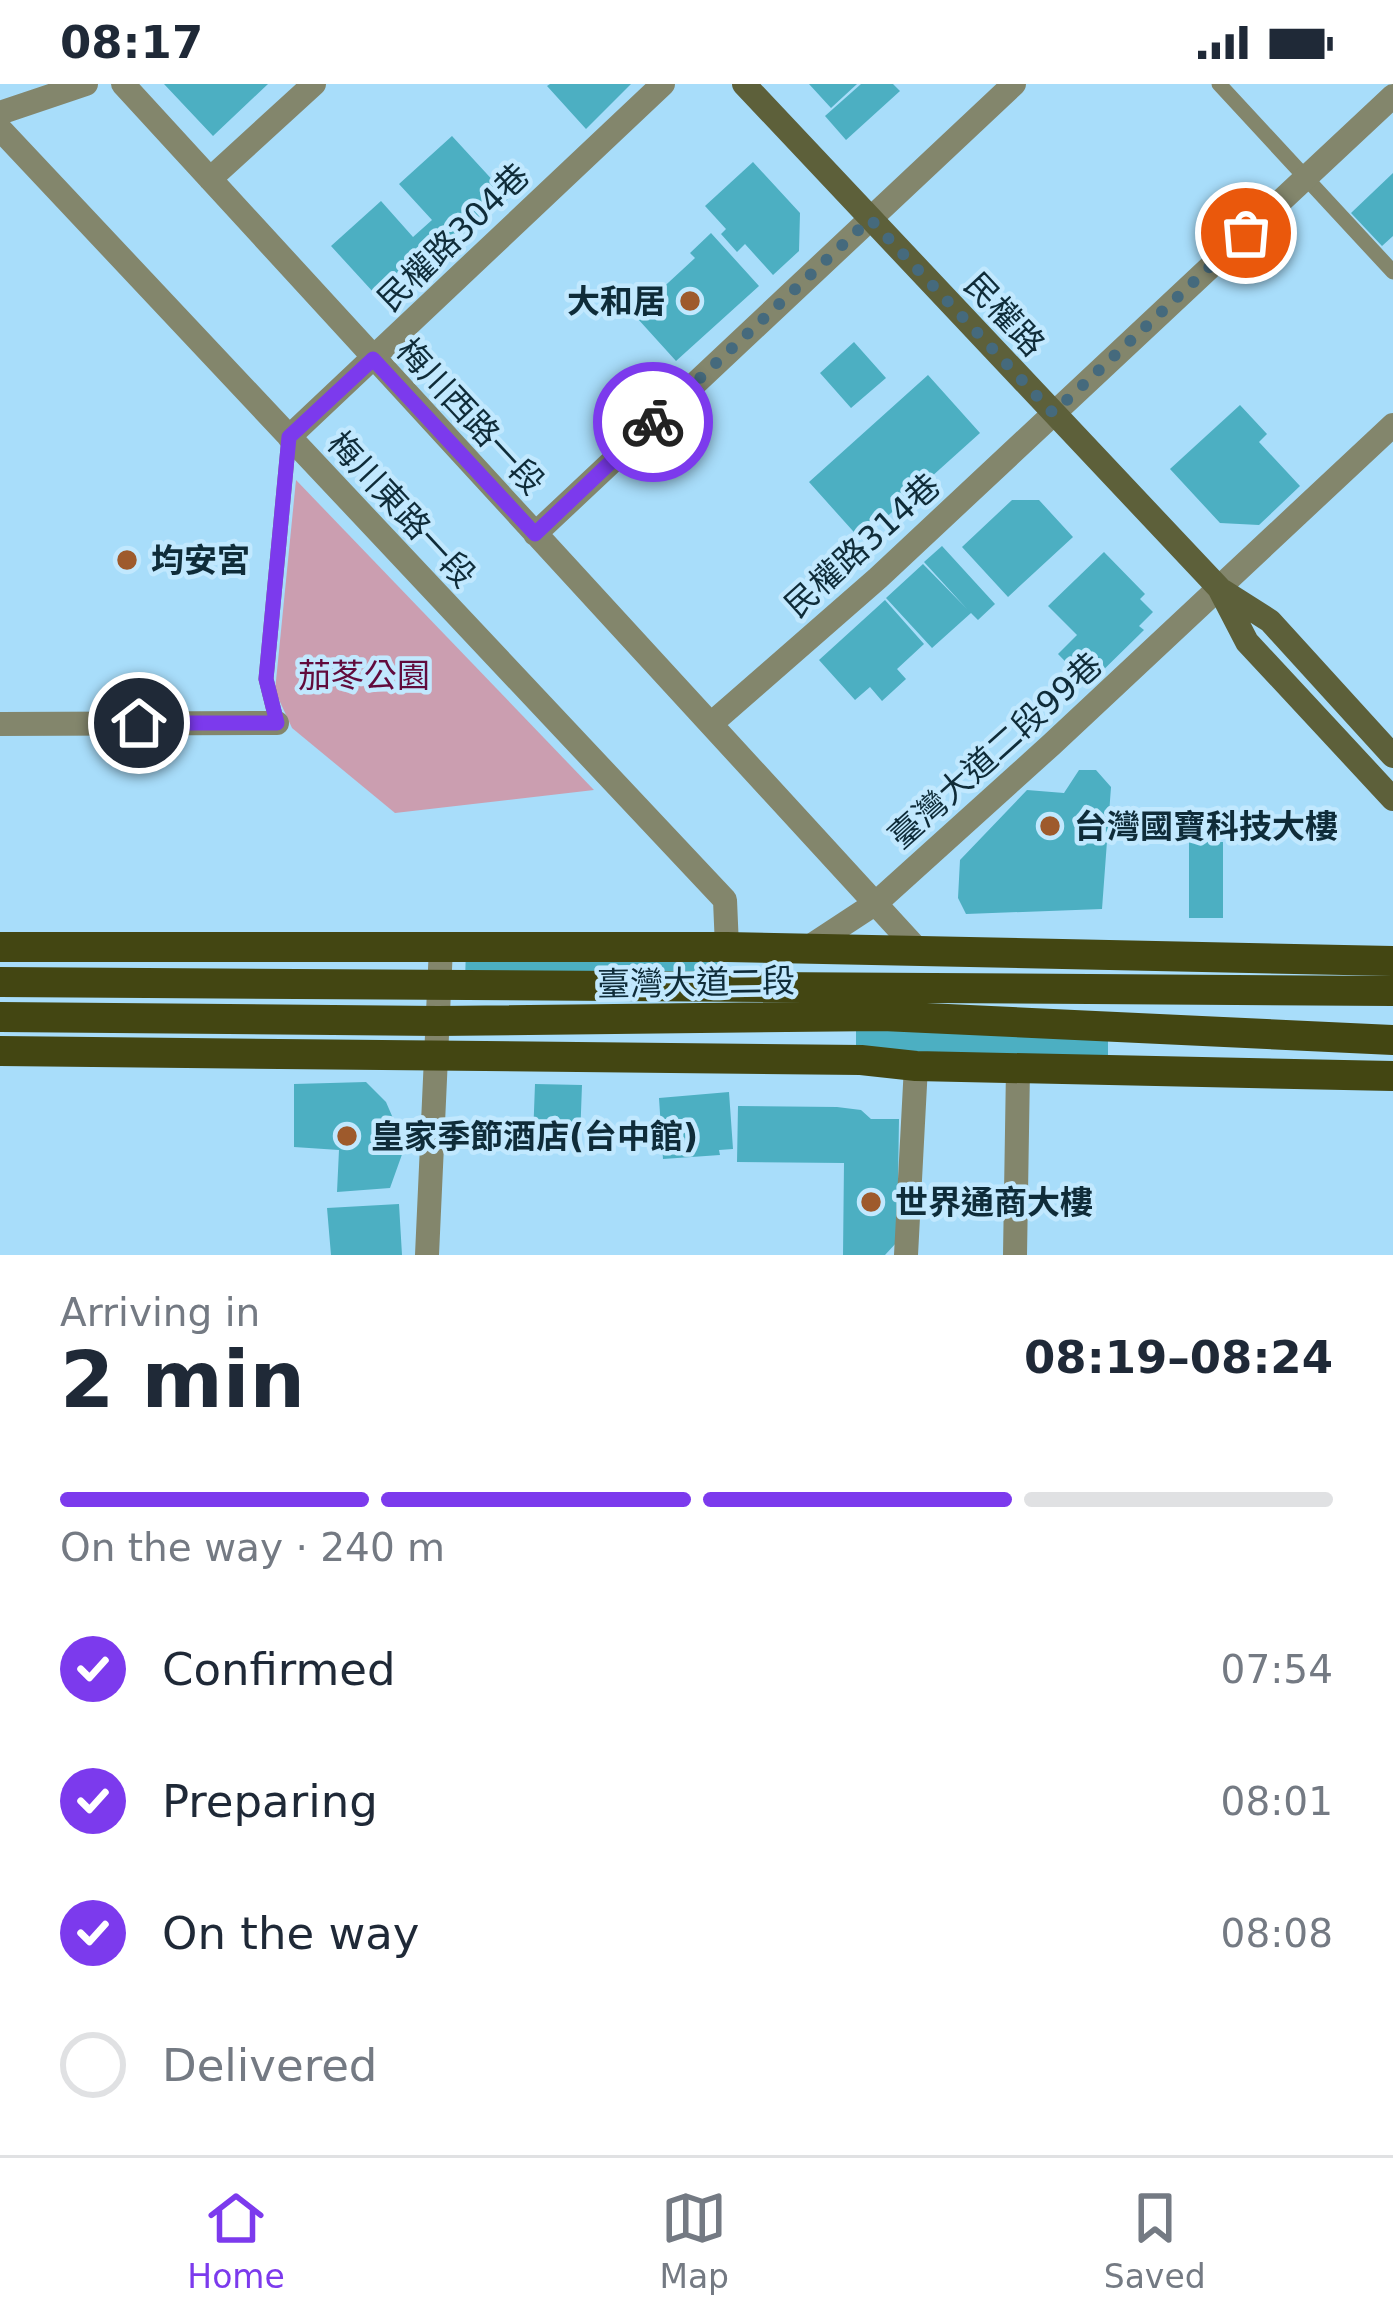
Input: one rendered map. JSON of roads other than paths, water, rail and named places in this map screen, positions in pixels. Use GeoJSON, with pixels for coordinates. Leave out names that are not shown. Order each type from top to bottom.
{"type":"FeatureCollection","features":[{"type":"Feature","properties":{"kind":"main road","name":"民權路"},"geometry":{"type":"LineString","coordinates":[[743,84],[1219,588],[1270,621],[1393,756]]}},
{"type":"Feature","properties":{"kind":"main road","name":"民權路"},"geometry":{"type":"LineString","coordinates":[[1219,588],[1247,641],[1393,799]]}},
{"type":"Feature","properties":{"kind":"main road","name":"臺灣大道二段"},"geometry":{"type":"LineString","coordinates":[[0,947],[728,947],[1393,961]]}},
{"type":"Feature","properties":{"kind":"main road","name":"臺灣大道二段"},"geometry":{"type":"LineString","coordinates":[[0,982],[1393,991]]}},
{"type":"Feature","properties":{"kind":"main road","name":"臺灣大道二段"},"geometry":{"type":"LineString","coordinates":[[0,1017],[438,1021],[883,1016],[1393,1040]]}},
{"type":"Feature","properties":{"kind":"main road"},"geometry":{"type":"LineString","coordinates":[[0,1051],[860,1060],[916,1066],[1393,1076]]}},
{"type":"Feature","properties":{"kind":"street"},"geometry":{"type":"LineString","coordinates":[[0,113],[86,84]]}},
{"type":"Feature","properties":{"kind":"street","name":"梅川西路一段"},"geometry":{"type":"LineString","coordinates":[[123,84],[919,950]]}},
{"type":"Feature","properties":{"kind":"street"},"geometry":{"type":"LineString","coordinates":[[210,178],[314,84]]}},
{"type":"Feature","properties":{"kind":"street","name":"民權路304巷"},"geometry":{"type":"LineString","coordinates":[[289,437],[662,84]]}},
{"type":"Feature","properties":{"kind":"street"},"geometry":{"type":"LineString","coordinates":[[535,534],[1014,84]]}},
{"type":"Feature","properties":{"kind":"street","name":"民權路314巷"},"geometry":{"type":"LineString","coordinates":[[712,723],[878,578],[1393,96]]}},
{"type":"Feature","properties":{"kind":"street","name":"梅川東路一段"},"geometry":{"type":"LineString","coordinates":[[0,129],[724,900],[728,947]]}},
{"type":"Feature","properties":{"kind":"street","name":"臺灣大道二段99巷"},"geometry":{"type":"LineString","coordinates":[[806,949],[876,903],[1393,425]]}},
{"type":"Feature","properties":{"kind":"street"},"geometry":{"type":"LineString","coordinates":[[0,724],[277,723]]}},
{"type":"Feature","properties":{"kind":"street"},"geometry":{"type":"LineString","coordinates":[[427,1255],[441,946]]}},
{"type":"Feature","properties":{"kind":"street"},"geometry":{"type":"LineString","coordinates":[[906,1255],[916,1066]]}},
{"type":"Feature","properties":{"kind":"street"},"geometry":{"type":"LineString","coordinates":[[1015,1255],[1018,1069]]}},
{"type":"Feature","properties":{"kind":"lane"},"geometry":{"type":"LineString","coordinates":[[1219,84],[1393,272]]}},
{"type":"Feature","properties":{"kind":"lane"},"geometry":{"type":"LineString","coordinates":[[277,723],[266,679],[289,437]]}},
{"type":"Feature","properties":{"kind":"place","name":"大和居"},"geometry":{"type":"Point","coordinates":[690,301]}},
{"type":"Feature","properties":{"kind":"place","name":"均安宮"},"geometry":{"type":"Point","coordinates":[127,560]}},
{"type":"Feature","properties":{"kind":"place","name":"台灣國寶科技大樓"},"geometry":{"type":"Point","coordinates":[1050,826]}},
{"type":"Feature","properties":{"kind":"place","name":"皇家季節酒店(台中館)"},"geometry":{"type":"Point","coordinates":[347,1136]}},
{"type":"Feature","properties":{"kind":"place","name":"世界通商大樓"},"geometry":{"type":"Point","coordinates":[871,1202]}},
{"type":"Feature","properties":{"kind":"park label","name":"茄苳公園"},"geometry":{"type":"Point","coordinates":[364,675]}}]}
